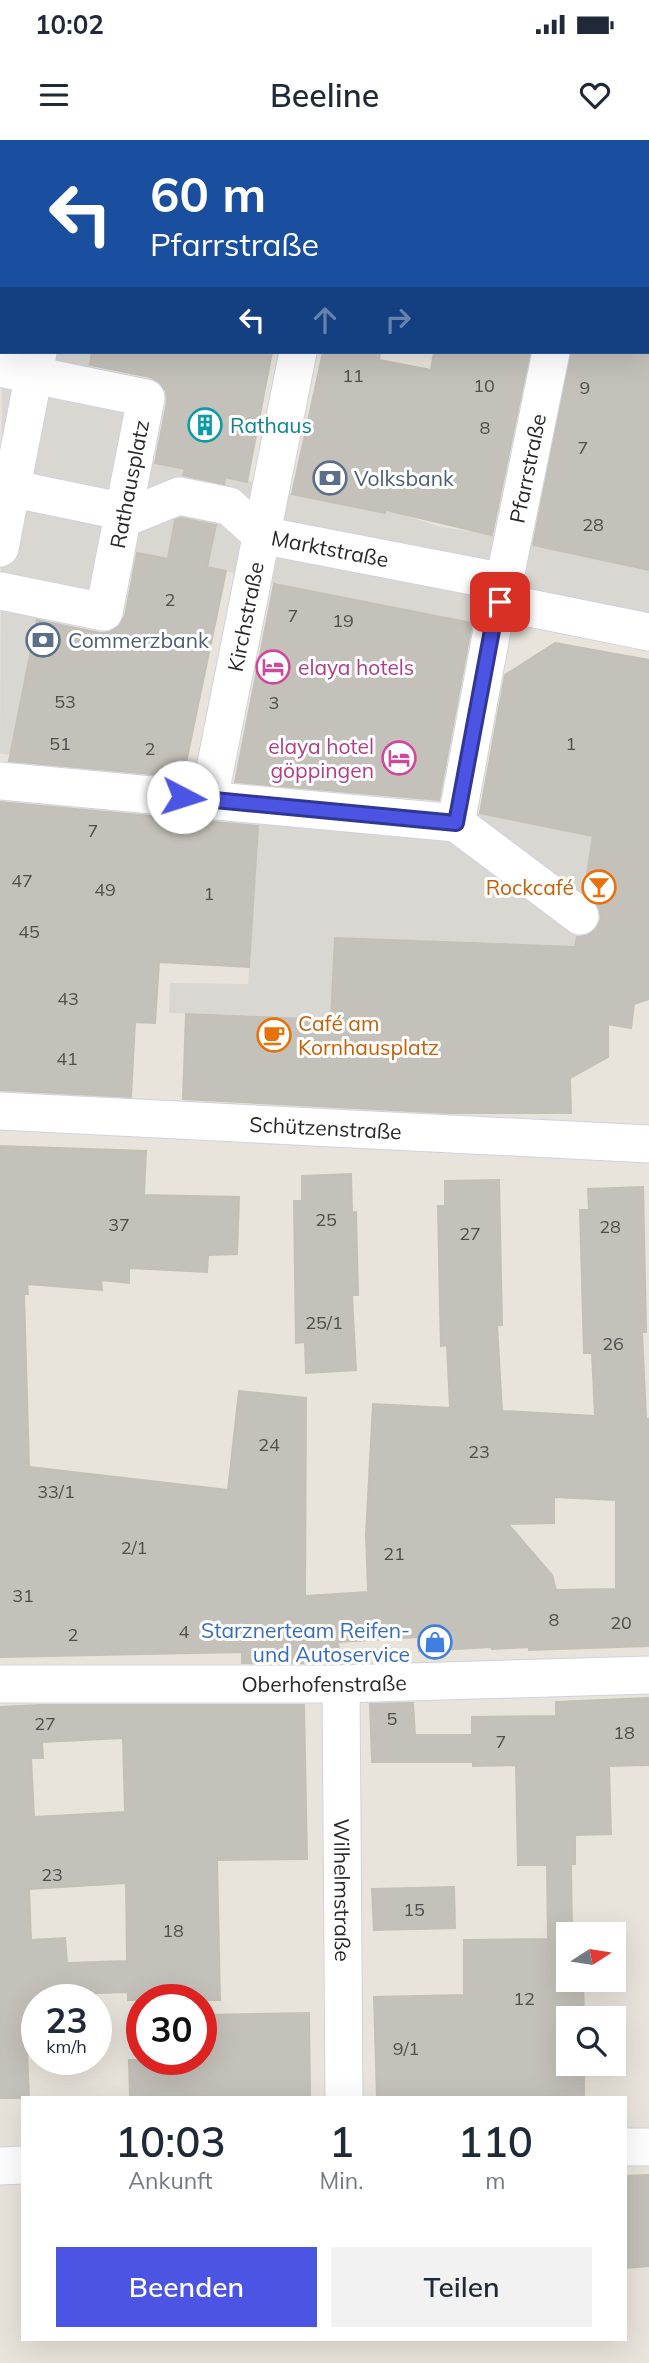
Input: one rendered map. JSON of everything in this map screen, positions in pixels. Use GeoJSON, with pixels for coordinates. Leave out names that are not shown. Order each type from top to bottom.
{"type":"FeatureCollection","features":[{"type":"Feature","properties":{"kind":"street","name":"Kirchstraße"},"geometry":{"type":"LineString","coordinates":[[209,799],[298,354]]}},
{"type":"Feature","properties":{"kind":"street","name":"Pfarrstraße"},"geometry":{"type":"LineString","coordinates":[[456,823],[493,625],[551,354]]}},
{"type":"Feature","properties":{"kind":"street"},"geometry":{"type":"LineString","coordinates":[[0,548],[6,487],[27,364]]}},
{"type":"Feature","properties":{"kind":"street","name":"Rathausplatz"},"geometry":{"type":"LineString","coordinates":[[0,591],[104,612],[146,398],[27,364]]}},
{"type":"Feature","properties":{"kind":"street","name":"Marktstraße"},"geometry":{"type":"LineString","coordinates":[[6,487],[135,514],[179,496],[229,506],[261,535],[502,592],[649,632]]}},
{"type":"Feature","properties":{"kind":"street"},"geometry":{"type":"LineString","coordinates":[[0,781],[456,823],[580,916]]}},
{"type":"Feature","properties":{"kind":"street","name":"Schützenstraße"},"geometry":{"type":"LineString","coordinates":[[0,1111],[649,1144]]}},
{"type":"Feature","properties":{"kind":"street","name":"Oberhofenstraße"},"geometry":{"type":"LineString","coordinates":[[0,1684],[341,1684],[649,1675]]}},
{"type":"Feature","properties":{"kind":"street","name":"Wilhelmstraße"},"geometry":{"type":"LineString","coordinates":[[341,1684],[344,2096]]}},
{"type":"Feature","properties":{"kind":"street"},"geometry":{"type":"LineString","coordinates":[[627,2147],[649,2147]]}},
{"type":"Feature","properties":{"kind":"street"},"geometry":{"type":"LineString","coordinates":[[0,2166],[21,2165]]}},
{"type":"Feature","properties":{"kind":"shaded area"},"geometry":{"type":"Polygon","coordinates":[[[2,354],[92,354],[89,373],[160,387],[146,461],[270,485],[292,494],[385,513],[391,511],[441,527],[496,535],[649,570],[649,632],[500,602],[476,624],[274,584],[254,577],[129,551],[114,627],[39,612],[10,755],[0,754],[2,354]]]}},
{"type":"Feature","properties":{"kind":"shaded area"},"geometry":{"type":"Polygon","coordinates":[[[263,806],[456,823],[480,813],[593,836],[575,947],[336,938],[331,1020],[169,1013],[170,983],[248,984],[258,825],[263,806]]]}},
{"type":"Feature","properties":{"kind":"building","name":"Rathaus"},"geometry":{"type":"Polygon","coordinates":[[[92,354],[272,354],[247,482],[225,477],[224,484],[183,475],[185,469],[155,463],[167,402],[166,391],[159,382],[150,377],[90,365],[92,354]]]}},
{"type":"Feature","properties":{"kind":"building"},"geometry":{"type":"Polygon","coordinates":[[[323,354],[380,354],[379,360],[431,370],[434,354],[530,354],[492,535],[386,510],[385,513],[292,494],[323,354]]]}},
{"type":"Feature","properties":{"kind":"building"},"geometry":{"type":"Polygon","coordinates":[[[571,354],[649,354],[649,570],[533,545],[571,354]]]}},
{"type":"Feature","properties":{"kind":"building"},"geometry":{"type":"Polygon","coordinates":[[[181,518],[216,525],[207,567],[226,571],[183,777],[9,761],[37,620],[100,633],[110,632],[119,626],[125,616],[137,553],[168,559],[175,520],[181,518]]]}},
{"type":"Feature","properties":{"kind":"building"},"geometry":{"type":"Polygon","coordinates":[[[274,584],[472,623],[439,800],[235,782],[274,584]]]}},
{"type":"Feature","properties":{"kind":"building"},"geometry":{"type":"Polygon","coordinates":[[[555,643],[649,660],[649,999],[634,1004],[631,1028],[608,1024],[608,1057],[570,1078],[571,1113],[449,1113],[183,1099],[186,1014],[331,1020],[335,938],[575,947],[577,937],[588,935],[596,929],[601,919],[599,908],[584,893],[593,836],[480,813],[505,675],[555,643]]]}},
{"type":"Feature","properties":{"kind":"building"},"geometry":{"type":"Polygon","coordinates":[[[0,802],[258,826],[249,967],[159,962],[155,1023],[135,1022],[131,1097],[0,1090],[0,802]]]}},
{"type":"Feature","properties":{"kind":"building"},"geometry":{"type":"Polygon","coordinates":[[[0,1146],[146,1151],[144,1195],[239,1197],[237,1254],[208,1255],[207,1272],[129,1268],[129,1283],[101,1280],[102,1290],[27,1284],[28,1294],[24,1294],[29,1467],[228,1490],[239,1391],[306,1398],[305,1596],[368,1592],[366,1535],[373,1404],[450,1408],[447,1345],[441,1346],[440,1307],[438,1206],[445,1206],[445,1181],[499,1180],[502,1325],[497,1325],[502,1411],[595,1416],[592,1353],[584,1353],[580,1210],[589,1210],[588,1189],[643,1187],[646,1332],[642,1332],[646,1419],[649,1419],[649,1646],[529,1650],[529,1647],[492,1647],[419,1651],[418,1637],[338,1642],[339,1650],[303,1652],[303,1663],[242,1663],[242,1652],[0,1657],[0,1146]],[[554,1497],[554,1523],[508,1524],[552,1575],[556,1590],[616,1589],[616,1500],[554,1497]]]}},
{"type":"Feature","properties":{"kind":"building"},"geometry":{"type":"Polygon","coordinates":[[[351,1174],[352,1213],[356,1212],[358,1295],[352,1295],[356,1370],[306,1373],[305,1342],[296,1343],[294,1201],[302,1201],[302,1176],[351,1174]]]}},
{"type":"Feature","properties":{"kind":"building"},"geometry":{"type":"Polygon","coordinates":[[[649,1698],[649,1765],[609,1766],[611,1834],[575,1835],[575,1864],[571,1864],[572,1922],[556,1922],[556,1992],[583,1992],[584,2006],[556,2006],[556,2076],[584,2076],[584,2096],[377,2096],[374,1997],[464,1995],[464,1940],[548,1939],[547,1865],[518,1865],[516,1765],[473,1766],[473,1762],[372,1762],[370,1704],[413,1703],[415,1735],[472,1735],[472,1717],[556,1716],[556,1702],[649,1698]]]}},
{"type":"Feature","properties":{"kind":"building"},"geometry":{"type":"Polygon","coordinates":[[[304,1705],[307,1859],[217,1860],[220,2000],[217,2000],[217,1984],[126,1984],[126,1992],[112,1993],[112,1984],[21,1984],[21,2075],[28,2075],[29,2096],[0,2098],[0,1707],[304,1705]],[[123,1738],[42,1742],[43,1758],[31,1758],[34,1817],[125,1812],[123,1738]],[[126,1883],[29,1889],[31,1940],[65,1938],[67,1963],[127,1961],[126,1883]]]}},
{"type":"Feature","properties":{"kind":"building"},"geometry":{"type":"Polygon","coordinates":[[[454,1887],[455,1928],[374,1930],[372,1889],[454,1887]]]}},
{"type":"Feature","properties":{"kind":"building"},"geometry":{"type":"Polygon","coordinates":[[[309,2013],[310,2096],[130,2096],[129,2075],[217,2075],[217,2015],[309,2013]]]}},
{"type":"Feature","properties":{"kind":"building"},"geometry":{"type":"Polygon","coordinates":[[[649,2175],[649,2266],[627,2268],[627,2176],[649,2175]]]}},
{"type":"Feature","properties":{"kind":"place","name":"Rathaus"},"geometry":{"type":"Point","coordinates":[205,425]}},
{"type":"Feature","properties":{"kind":"place","name":"Volksbank"},"geometry":{"type":"Point","coordinates":[330,478]}},
{"type":"Feature","properties":{"kind":"place","name":"Commerzbank"},"geometry":{"type":"Point","coordinates":[43,640]}},
{"type":"Feature","properties":{"kind":"place","name":"elaya hotels"},"geometry":{"type":"Point","coordinates":[273,667]}},
{"type":"Feature","properties":{"kind":"place","name":"elaya hotel göppingen"},"geometry":{"type":"Point","coordinates":[399,758]}},
{"type":"Feature","properties":{"kind":"place","name":"Rockcafé"},"geometry":{"type":"Point","coordinates":[599,887]}},
{"type":"Feature","properties":{"kind":"place","name":"Café am Kornhausplatz"},"geometry":{"type":"Point","coordinates":[274,1035]}},
{"type":"Feature","properties":{"kind":"place","name":"Starznerteam Reifen- und Autoservice"},"geometry":{"type":"Point","coordinates":[435,1642]}},
{"type":"Feature","properties":{"kind":"route"},"geometry":{"type":"LineString","coordinates":[[183,797],[456,823],[493,625],[500,602]]}}]}
